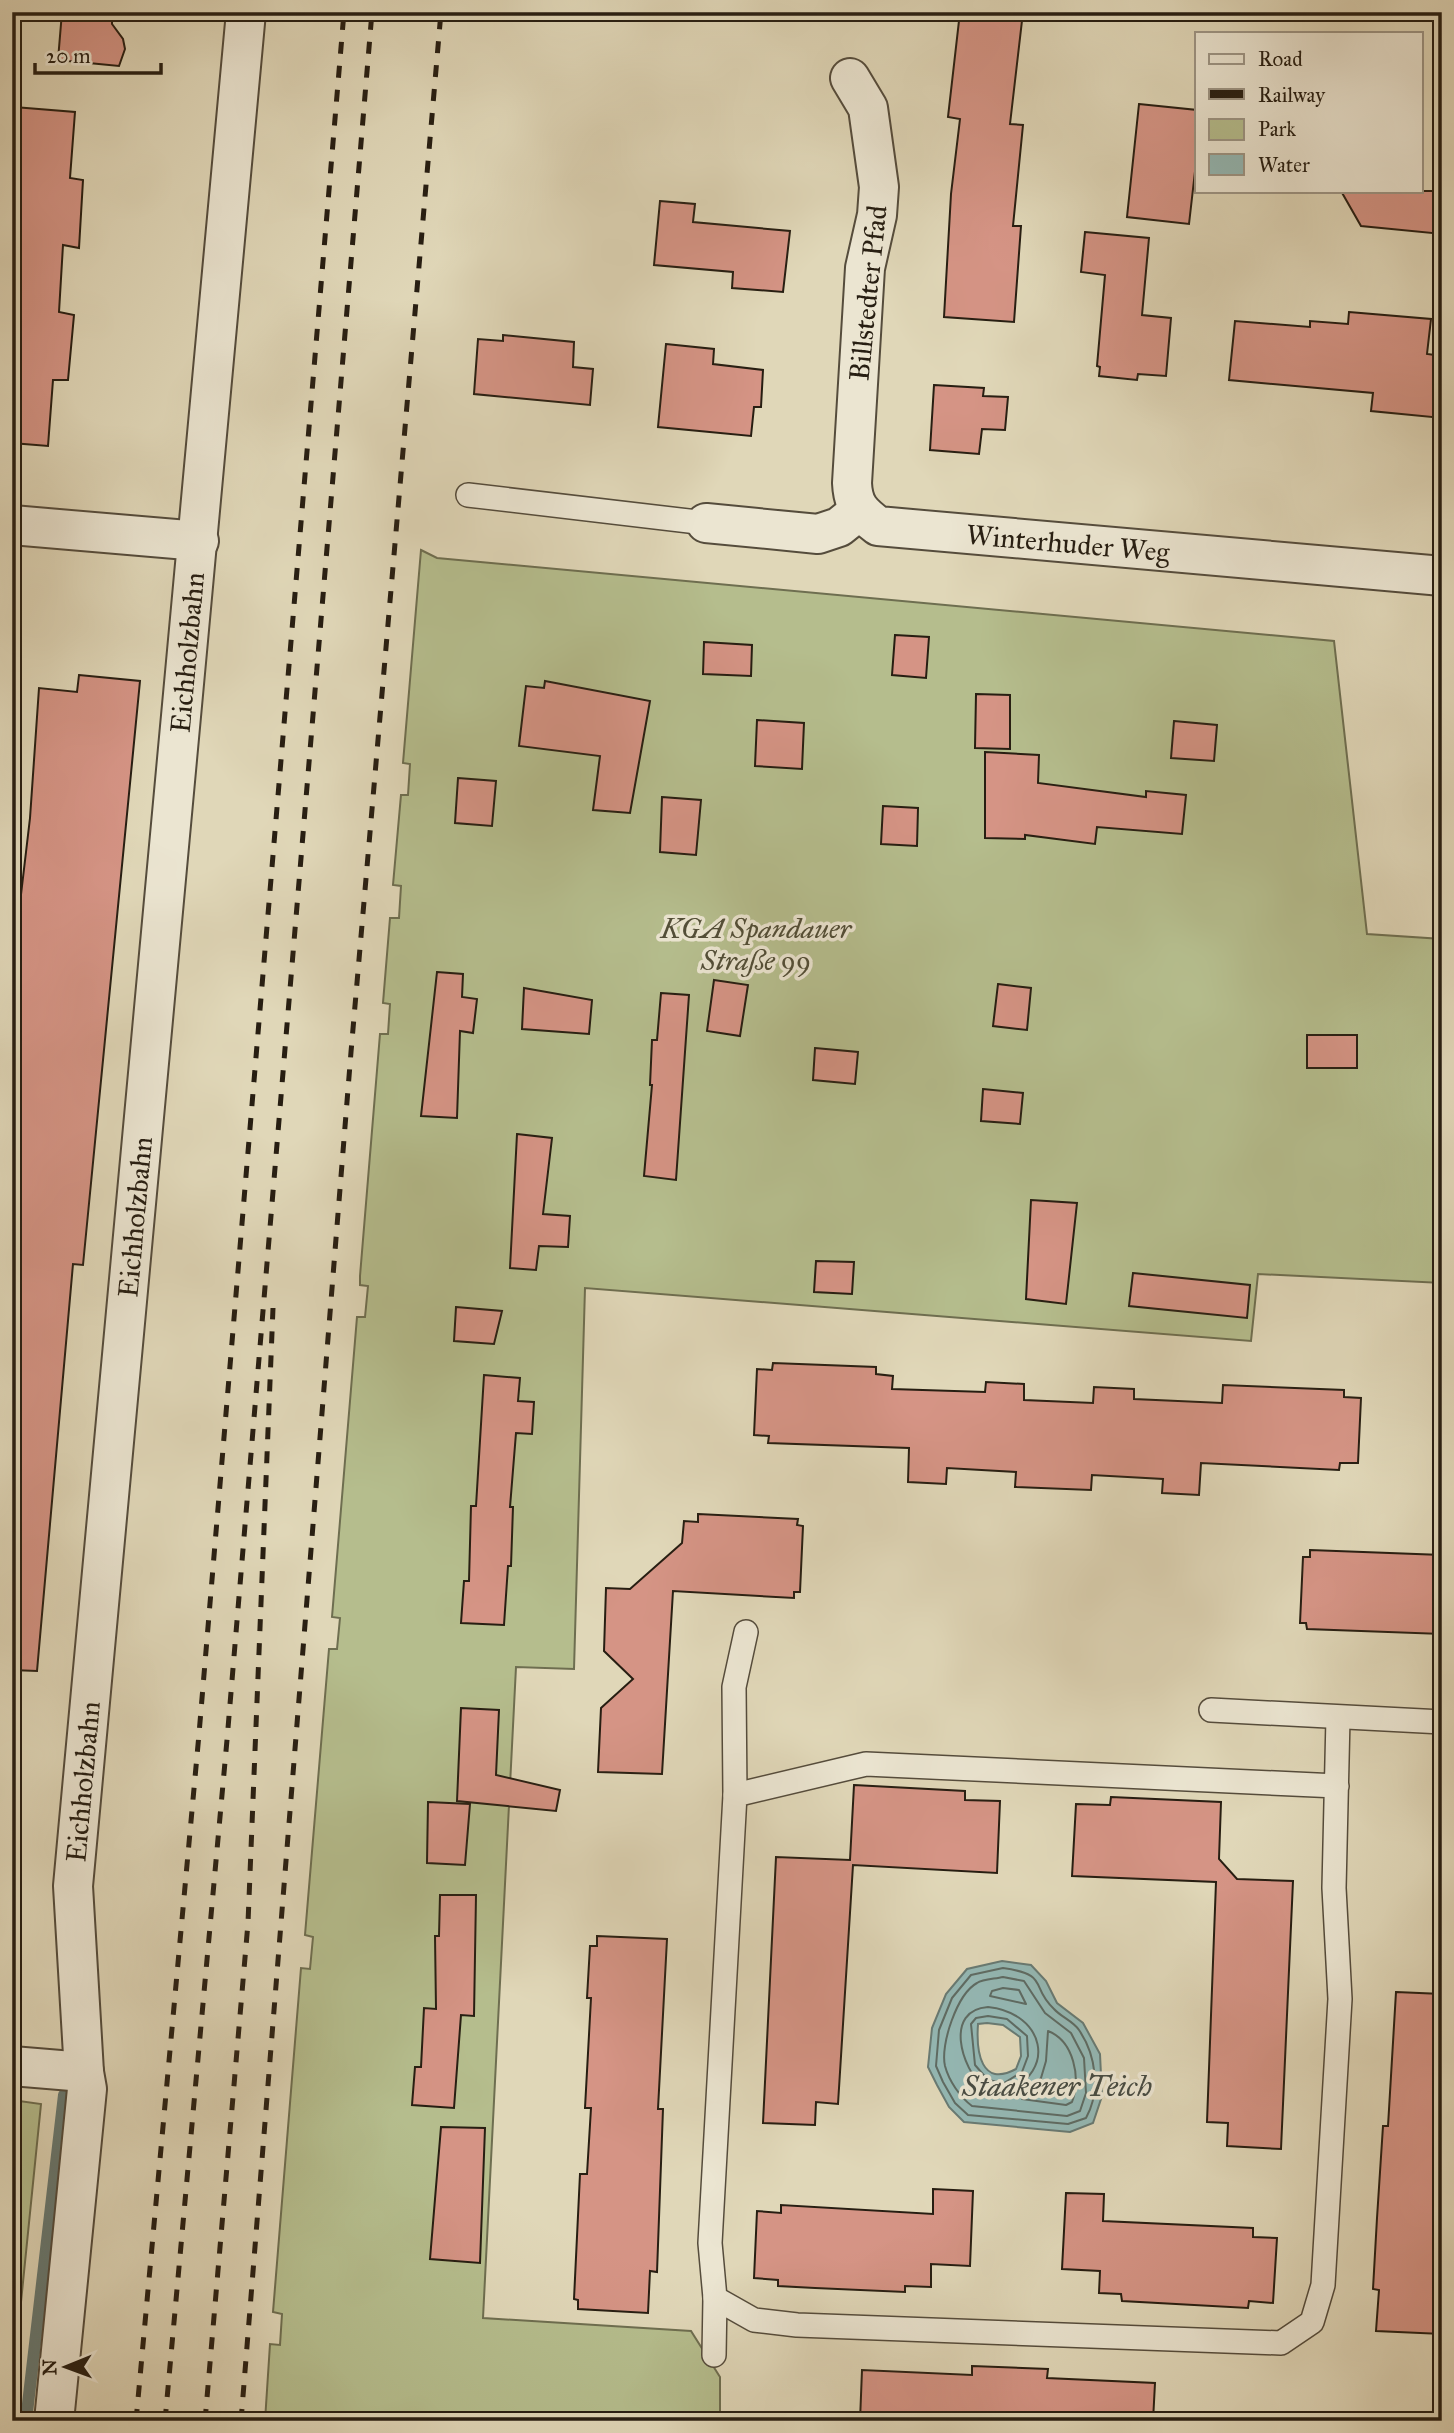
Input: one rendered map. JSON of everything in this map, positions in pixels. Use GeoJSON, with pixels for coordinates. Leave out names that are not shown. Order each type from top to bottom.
{"type":"FeatureCollection","features":[{"type":"Feature","properties":{"kind":"street","name":"Eichholzbahn"},"geometry":{"type":"LineString","coordinates":[[54,2421],[87,2089],[73,1886],[246,12]]}},
{"type":"Feature","properties":{"kind":"street","name":"Billstedter Pfad"},"geometry":{"type":"LineString","coordinates":[[850,78],[868,108],[879,187],[877,215],[865,268],[852,483],[853,500],[859,512]]}},
{"type":"Feature","properties":{"kind":"street"},"geometry":{"type":"LineString","coordinates":[[706,523],[818,534],[839,527],[859,512]]}},
{"type":"Feature","properties":{"kind":"street","name":"Winterhuder Weg"},"geometry":{"type":"LineString","coordinates":[[859,512],[878,526],[1442,576]]}},
{"type":"Feature","properties":{"kind":"street"},"geometry":{"type":"LineString","coordinates":[[12,525],[199,541]]}},
{"type":"Feature","properties":{"kind":"street"},"geometry":{"type":"LineString","coordinates":[[12,2066],[84,2072]]}},
{"type":"Feature","properties":{"kind":"lane"},"geometry":{"type":"LineString","coordinates":[[468,495],[706,523]]}},
{"type":"Feature","properties":{"kind":"lane"},"geometry":{"type":"LineString","coordinates":[[714,2355],[715,2298],[710,2243],[735,1795],[734,1687],[746,1632]]}},
{"type":"Feature","properties":{"kind":"lane"},"geometry":{"type":"LineString","coordinates":[[1211,1710],[1442,1723]]}},
{"type":"Feature","properties":{"kind":"lane"},"geometry":{"type":"LineString","coordinates":[[715,2298],[754,2320],[797,2325],[1281,2343],[1312,2322],[1323,2285],[1340,1999],[1334,1888],[1338,1718]]}},
{"type":"Feature","properties":{"kind":"lane"},"geometry":{"type":"LineString","coordinates":[[735,1795],[866,1764],[1337,1786]]}},
{"type":"Feature","properties":{"kind":"green space","name":"KGA Spandauer Straße 99"},"geometry":{"type":"Polygon","coordinates":[[[421,550],[437,558],[1334,641],[1367,934],[1442,939],[1442,1283],[1258,1274],[1251,1341],[585,1288],[574,1669],[516,1667],[483,2318],[691,2331],[720,2377],[720,2421],[265,2421],[270,2344],[280,2345],[282,2314],[273,2312],[301,1968],[310,1969],[313,1937],[305,1935],[329,1649],[337,1649],[340,1618],[332,1617],[357,1317],[365,1317],[368,1286],[360,1285],[360,1276],[380,1034],[388,1034],[390,1004],[383,1003],[390,918],[399,918],[401,886],[393,885],[401,795],[408,795],[410,764],[403,763],[421,550]]]}},
{"type":"Feature","properties":{"kind":"green space"},"geometry":{"type":"Polygon","coordinates":[[[12,2100],[41,2104],[12,2391],[12,2100]]]}},
{"type":"Feature","properties":{"kind":"water","name":"Staakener Teich"},"geometry":{"type":"Polygon","coordinates":[[[1002,1961],[1031,1965],[1046,1981],[1057,2003],[1083,2023],[1100,2054],[1102,2096],[1093,2123],[1070,2132],[964,2122],[949,2107],[928,2067],[932,2028],[946,1994],[967,1969],[1002,1961]],[[978,2024],[980,2056],[988,2070],[995,2074],[1016,2069],[1021,2056],[1020,2037],[1003,2025],[978,2024]]]}},
{"type":"Feature","properties":{"kind":"building"},"geometry":{"type":"Polygon","coordinates":[[[62,12],[112,12],[112,24],[123,39],[125,49],[119,66],[58,60],[62,12]]]}},
{"type":"Feature","properties":{"kind":"building"},"geometry":{"type":"Polygon","coordinates":[[[960,12],[1023,12],[1010,124],[1023,125],[1013,226],[1021,226],[1014,322],[944,317],[951,194],[960,119],[948,117],[960,12]]]}},
{"type":"Feature","properties":{"kind":"building"},"geometry":{"type":"Polygon","coordinates":[[[1139,104],[1195,110],[1195,172],[1189,224],[1127,217],[1139,104]]]}},
{"type":"Feature","properties":{"kind":"building"},"geometry":{"type":"Polygon","coordinates":[[[14,107],[75,112],[70,178],[83,180],[79,248],[63,245],[59,312],[74,315],[68,380],[53,380],[48,446],[12,443],[12,240],[16,240],[20,175],[12,174],[14,107]]]}},
{"type":"Feature","properties":{"kind":"building"},"geometry":{"type":"Polygon","coordinates":[[[1442,191],[1442,234],[1361,226],[1342,192],[1442,191]]]}},
{"type":"Feature","properties":{"kind":"building"},"geometry":{"type":"Polygon","coordinates":[[[660,201],[695,204],[693,222],[790,231],[783,292],[732,288],[733,272],[654,265],[660,201]]]}},
{"type":"Feature","properties":{"kind":"building"},"geometry":{"type":"Polygon","coordinates":[[[1085,232],[1149,238],[1142,315],[1171,318],[1166,376],[1138,374],[1137,380],[1099,376],[1100,367],[1097,366],[1105,275],[1081,272],[1085,232]]]}},
{"type":"Feature","properties":{"kind":"building"},"geometry":{"type":"Polygon","coordinates":[[[1349,312],[1431,319],[1427,354],[1442,356],[1442,418],[1371,411],[1373,393],[1229,380],[1235,321],[1310,327],[1310,321],[1348,324],[1349,312]]]}},
{"type":"Feature","properties":{"kind":"building"},"geometry":{"type":"Polygon","coordinates":[[[503,335],[574,342],[573,367],[593,369],[590,405],[474,394],[478,339],[503,341],[503,335]]]}},
{"type":"Feature","properties":{"kind":"building"},"geometry":{"type":"Polygon","coordinates":[[[666,344],[714,349],[713,364],[763,370],[761,407],[754,407],[751,436],[658,427],[666,344]]]}},
{"type":"Feature","properties":{"kind":"building"},"geometry":{"type":"Polygon","coordinates":[[[934,385],[984,388],[983,396],[1008,397],[1005,430],[982,429],[979,454],[930,450],[934,385]]]}},
{"type":"Feature","properties":{"kind":"building"},"geometry":{"type":"Polygon","coordinates":[[[895,635],[929,637],[926,678],[892,675],[895,635]]]}},
{"type":"Feature","properties":{"kind":"building"},"geometry":{"type":"Polygon","coordinates":[[[704,642],[752,645],[751,676],[703,674],[704,642]]]}},
{"type":"Feature","properties":{"kind":"building"},"geometry":{"type":"Polygon","coordinates":[[[79,675],[140,681],[83,1265],[73,1264],[37,1671],[12,1670],[12,971],[30,818],[39,688],[77,692],[79,675]]]}},
{"type":"Feature","properties":{"kind":"building"},"geometry":{"type":"Polygon","coordinates":[[[545,681],[650,701],[630,813],[593,810],[600,756],[519,746],[526,686],[544,688],[545,681]]]}},
{"type":"Feature","properties":{"kind":"building"},"geometry":{"type":"Polygon","coordinates":[[[976,694],[1010,695],[1010,749],[975,748],[976,694]]]}},
{"type":"Feature","properties":{"kind":"building"},"geometry":{"type":"Polygon","coordinates":[[[757,720],[804,723],[802,769],[755,766],[757,720]]]}},
{"type":"Feature","properties":{"kind":"building"},"geometry":{"type":"Polygon","coordinates":[[[1174,721],[1217,725],[1214,761],[1171,758],[1174,721]]]}},
{"type":"Feature","properties":{"kind":"building"},"geometry":{"type":"Polygon","coordinates":[[[985,752],[1039,755],[1038,783],[1146,797],[1146,791],[1186,795],[1182,834],[1097,827],[1095,844],[1025,835],[1025,839],[985,838],[985,752]]]}},
{"type":"Feature","properties":{"kind":"building"},"geometry":{"type":"Polygon","coordinates":[[[458,778],[496,781],[492,826],[455,823],[458,778]]]}},
{"type":"Feature","properties":{"kind":"building"},"geometry":{"type":"Polygon","coordinates":[[[662,797],[701,800],[696,855],[660,852],[662,797]]]}},
{"type":"Feature","properties":{"kind":"building"},"geometry":{"type":"Polygon","coordinates":[[[883,806],[918,808],[917,846],[881,844],[883,806]]]}},
{"type":"Feature","properties":{"kind":"building"},"geometry":{"type":"Polygon","coordinates":[[[437,972],[463,974],[462,997],[477,999],[473,1033],[460,1031],[457,1118],[421,1116],[437,972]]]}},
{"type":"Feature","properties":{"kind":"building"},"geometry":{"type":"Polygon","coordinates":[[[714,980],[748,985],[740,1036],[707,1031],[714,980]]]}},
{"type":"Feature","properties":{"kind":"building"},"geometry":{"type":"Polygon","coordinates":[[[998,984],[1031,988],[1027,1030],[993,1026],[998,984]]]}},
{"type":"Feature","properties":{"kind":"building"},"geometry":{"type":"Polygon","coordinates":[[[524,988],[592,1000],[589,1034],[522,1029],[524,988]]]}},
{"type":"Feature","properties":{"kind":"building"},"geometry":{"type":"Polygon","coordinates":[[[661,993],[689,995],[676,1180],[644,1176],[652,1085],[652,1040],[657,1040],[661,993]]]}},
{"type":"Feature","properties":{"kind":"building"},"geometry":{"type":"Polygon","coordinates":[[[1307,1035],[1357,1035],[1357,1068],[1307,1068],[1307,1035]]]}},
{"type":"Feature","properties":{"kind":"building"},"geometry":{"type":"Polygon","coordinates":[[[815,1048],[858,1052],[855,1084],[813,1080],[815,1048]]]}},
{"type":"Feature","properties":{"kind":"building"},"geometry":{"type":"Polygon","coordinates":[[[983,1089],[1023,1093],[1020,1124],[981,1121],[983,1089]]]}},
{"type":"Feature","properties":{"kind":"building"},"geometry":{"type":"Polygon","coordinates":[[[517,1134],[552,1138],[543,1214],[570,1216],[568,1247],[539,1246],[536,1270],[510,1268],[517,1134]]]}},
{"type":"Feature","properties":{"kind":"building"},"geometry":{"type":"Polygon","coordinates":[[[1031,1200],[1077,1203],[1066,1304],[1026,1299],[1031,1200]]]}},
{"type":"Feature","properties":{"kind":"building"},"geometry":{"type":"Polygon","coordinates":[[[816,1261],[854,1262],[852,1294],[814,1292],[816,1261]]]}},
{"type":"Feature","properties":{"kind":"building"},"geometry":{"type":"Polygon","coordinates":[[[1133,1273],[1250,1285],[1247,1318],[1129,1306],[1133,1273]]]}},
{"type":"Feature","properties":{"kind":"building"},"geometry":{"type":"Polygon","coordinates":[[[456,1307],[502,1311],[494,1344],[454,1341],[456,1307]]]}},
{"type":"Feature","properties":{"kind":"building"},"geometry":{"type":"Polygon","coordinates":[[[773,1363],[876,1367],[876,1374],[893,1376],[892,1389],[985,1392],[986,1382],[1024,1384],[1024,1400],[1093,1403],[1094,1387],[1134,1389],[1134,1399],[1222,1403],[1223,1385],[1344,1390],[1344,1397],[1361,1398],[1358,1463],[1340,1463],[1339,1470],[1201,1463],[1199,1495],[1162,1493],[1163,1479],[1092,1475],[1091,1490],[1015,1487],[1016,1472],[947,1468],[946,1484],[908,1482],[909,1448],[768,1443],[769,1436],[754,1435],[757,1369],[772,1370],[773,1363]]]}},
{"type":"Feature","properties":{"kind":"building"},"geometry":{"type":"Polygon","coordinates":[[[484,1375],[520,1378],[518,1401],[534,1402],[532,1434],[516,1433],[510,1507],[513,1507],[511,1566],[508,1566],[504,1625],[461,1623],[464,1581],[469,1581],[471,1506],[476,1506],[484,1375]]]}},
{"type":"Feature","properties":{"kind":"building"},"geometry":{"type":"Polygon","coordinates":[[[698,1514],[798,1519],[797,1525],[803,1526],[800,1592],[794,1592],[794,1598],[673,1591],[662,1774],[598,1772],[601,1708],[633,1679],[604,1651],[606,1588],[630,1589],[682,1543],[684,1521],[698,1522],[698,1514]]]}},
{"type":"Feature","properties":{"kind":"building"},"geometry":{"type":"Polygon","coordinates":[[[1310,1550],[1442,1555],[1442,1634],[1307,1629],[1306,1623],[1300,1623],[1303,1557],[1310,1557],[1310,1550]]]}},
{"type":"Feature","properties":{"kind":"building"},"geometry":{"type":"Polygon","coordinates":[[[461,1708],[499,1710],[496,1775],[560,1790],[556,1811],[457,1801],[461,1708]]]}},
{"type":"Feature","properties":{"kind":"building"},"geometry":{"type":"Polygon","coordinates":[[[854,1785],[965,1791],[965,1800],[1000,1801],[997,1873],[853,1865],[838,2104],[816,2102],[815,2125],[763,2123],[776,1857],[850,1860],[854,1785]]]}},
{"type":"Feature","properties":{"kind":"building"},"geometry":{"type":"Polygon","coordinates":[[[1111,1797],[1221,1802],[1219,1859],[1237,1879],[1293,1881],[1281,2149],[1227,2146],[1228,2123],[1207,2122],[1216,1882],[1072,1876],[1076,1804],[1110,1805],[1111,1797]]]}},
{"type":"Feature","properties":{"kind":"building"},"geometry":{"type":"Polygon","coordinates":[[[428,1802],[470,1804],[465,1865],[427,1863],[428,1802]]]}},
{"type":"Feature","properties":{"kind":"building"},"geometry":{"type":"Polygon","coordinates":[[[440,1895],[476,1895],[474,2016],[461,2015],[454,2108],[412,2105],[415,2067],[421,2067],[424,2008],[436,2009],[435,1936],[439,1936],[440,1895]]]}},
{"type":"Feature","properties":{"kind":"building"},"geometry":{"type":"Polygon","coordinates":[[[597,1936],[667,1939],[658,2109],[663,2109],[657,2272],[650,2271],[648,2313],[578,2309],[578,2300],[574,2299],[580,2174],[587,2174],[591,2108],[585,2108],[591,1998],[587,1998],[590,1946],[597,1946],[597,1936]]]}},
{"type":"Feature","properties":{"kind":"building"},"geometry":{"type":"Polygon","coordinates":[[[1396,1992],[1442,1994],[1442,2334],[1376,2331],[1379,2290],[1373,2289],[1377,2218],[1383,2126],[1388,2126],[1396,1992]]]}},
{"type":"Feature","properties":{"kind":"building"},"geometry":{"type":"Polygon","coordinates":[[[441,2127],[485,2128],[480,2263],[430,2259],[441,2127]]]}},
{"type":"Feature","properties":{"kind":"building"},"geometry":{"type":"Polygon","coordinates":[[[933,2189],[973,2191],[970,2266],[931,2264],[931,2287],[905,2286],[905,2292],[815,2288],[778,2286],[778,2280],[754,2278],[757,2211],[781,2213],[781,2205],[933,2214],[933,2189]]]}},
{"type":"Feature","properties":{"kind":"building"},"geometry":{"type":"Polygon","coordinates":[[[1066,2193],[1104,2194],[1103,2221],[1253,2228],[1253,2237],[1277,2238],[1273,2303],[1249,2301],[1248,2308],[1122,2301],[1121,2294],[1099,2293],[1100,2271],[1062,2269],[1066,2193]]]}},
{"type":"Feature","properties":{"kind":"building"},"geometry":{"type":"Polygon","coordinates":[[[972,2366],[1048,2369],[1047,2378],[1155,2383],[1153,2421],[860,2421],[862,2370],[972,2375],[972,2366]]]}},
{"type":"Feature","properties":{"kind":"waterway"},"geometry":{"type":"LineString","coordinates":[[26,2421],[64,2095]]}},
{"type":"Feature","properties":{"kind":"railway"},"geometry":{"type":"LineString","coordinates":[[136,2421],[199,1734],[344,12]]}},
{"type":"Feature","properties":{"kind":"railway"},"geometry":{"type":"LineString","coordinates":[[165,2421],[227,1740],[372,12]]}},
{"type":"Feature","properties":{"kind":"railway"},"geometry":{"type":"LineString","coordinates":[[241,2421],[351,1052],[441,12]]}},
{"type":"Feature","properties":{"kind":"railway"},"geometry":{"type":"LineString","coordinates":[[205,2421],[248,1923],[273,1308]]}}]}
